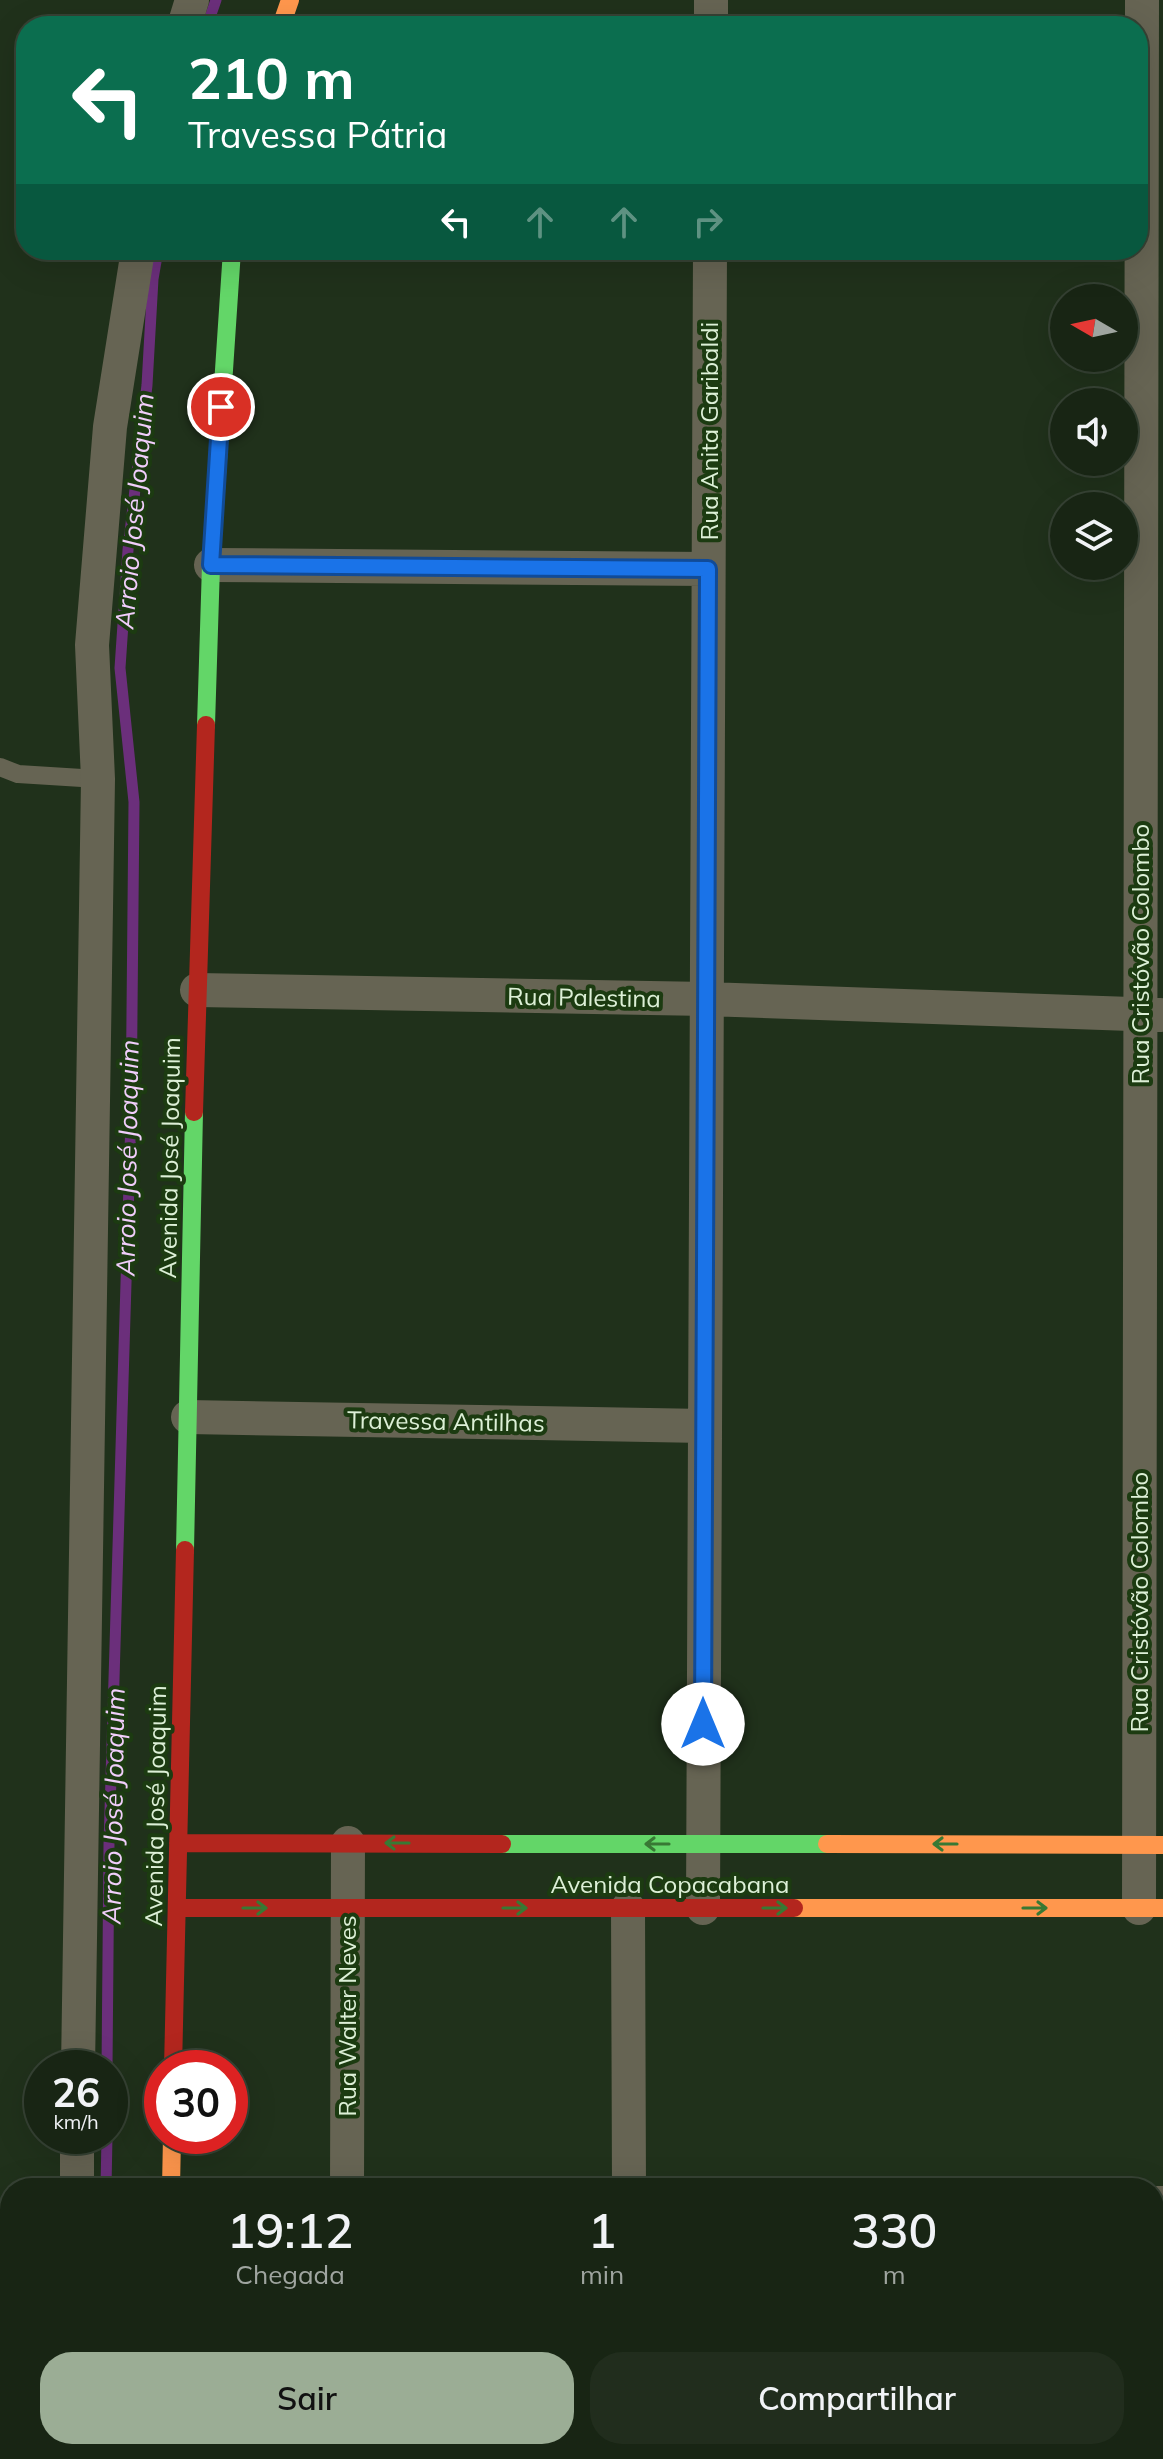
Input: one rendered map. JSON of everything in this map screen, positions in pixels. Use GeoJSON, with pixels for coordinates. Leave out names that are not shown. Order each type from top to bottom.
{"type":"FeatureCollection","features":[{"type":"Feature","properties":{"kind":"street"},"geometry":{"type":"LineString","coordinates":[[78,2050],[98,779],[93,629],[110,427],[136,260]]}},
{"type":"Feature","properties":{"kind":"street","name":"Avenida José Joaquim"},"geometry":{"type":"LineString","coordinates":[[173,2050],[197,990],[211,565],[231,260]]}},
{"type":"Feature","properties":{"kind":"street","name":"Rua Anita Garibaldi"},"geometry":{"type":"LineString","coordinates":[[703,1908],[710,260]]}},
{"type":"Feature","properties":{"kind":"street","name":"Rua Cristóvão Colombo"},"geometry":{"type":"LineString","coordinates":[[1145,260],[1152,1015],[1151,1908]]}},
{"type":"Feature","properties":{"kind":"street"},"geometry":{"type":"LineString","coordinates":[[211,565],[708,569]]}},
{"type":"Feature","properties":{"kind":"street","name":"Rua Palestina"},"geometry":{"type":"LineString","coordinates":[[197,990],[707,999],[1152,1015]]}},
{"type":"Feature","properties":{"kind":"street","name":"Travessa Antilhas"},"geometry":{"type":"LineString","coordinates":[[188,1417],[705,1426]]}},
{"type":"Feature","properties":{"kind":"street","name":"Avenida Copacabana"},"geometry":{"type":"LineString","coordinates":[[178,1843],[1151,1845]]}},
{"type":"Feature","properties":{"kind":"street","name":"Rua Walter Neves"},"geometry":{"type":"LineString","coordinates":[[347,2178],[348,1843]]}},
{"type":"Feature","properties":{"kind":"street","name":"Avenida Copacabana"},"geometry":{"type":"LineString","coordinates":[[177,1908],[1151,1908]]}},
{"type":"Feature","properties":{"kind":"street"},"geometry":{"type":"LineString","coordinates":[[628,1908],[629,2178]]}},
{"type":"Feature","properties":{"kind":"street"},"geometry":{"type":"LineString","coordinates":[[77,2154],[77,2178]]}},
{"type":"Feature","properties":{"kind":"street"},"geometry":{"type":"LineString","coordinates":[[171,2178],[172,2154]]}},
{"type":"Feature","properties":{"kind":"lane"},"geometry":{"type":"LineString","coordinates":[[0,767],[18,774],[98,779]]}},
{"type":"Feature","properties":{"kind":"waterway","name":"Arroio José Joaquim"},"geometry":{"type":"LineString","coordinates":[[210,16],[216,0]]}},
{"type":"Feature","properties":{"kind":"waterway","name":"Arroio José Joaquim"},"geometry":{"type":"LineString","coordinates":[[107,2050],[109,1844],[131,1118],[134,802],[120,668],[128,550],[147,385],[156,260]]}},
{"type":"Feature","properties":{"kind":"waterway","name":"Arroio José Joaquim"},"geometry":{"type":"LineString","coordinates":[[106,2178],[107,2154]]}},
{"type":"Feature","properties":{"kind":"traffic: fast"},"geometry":{"type":"LineString","coordinates":[[206,725],[211,565],[231,260]]}},
{"type":"Feature","properties":{"kind":"traffic: fast"},"geometry":{"type":"LineString","coordinates":[[185,1550],[194,1112]]}},
{"type":"Feature","properties":{"kind":"traffic: fast"},"geometry":{"type":"LineString","coordinates":[[502,1844],[827,1844]]}},
{"type":"Feature","properties":{"kind":"traffic: slow"},"geometry":{"type":"LineString","coordinates":[[284,16],[290,0]]}},
{"type":"Feature","properties":{"kind":"traffic: slow"},"geometry":{"type":"LineString","coordinates":[[827,1844],[1163,1845]]}},
{"type":"Feature","properties":{"kind":"traffic: slow"},"geometry":{"type":"LineString","coordinates":[[794,1908],[1163,1908]]}},
{"type":"Feature","properties":{"kind":"traffic: slow"},"geometry":{"type":"LineString","coordinates":[[171,2178],[172,2154]]}},
{"type":"Feature","properties":{"kind":"traffic: jam"},"geometry":{"type":"LineString","coordinates":[[194,1112],[206,725]]}},
{"type":"Feature","properties":{"kind":"traffic: jam"},"geometry":{"type":"LineString","coordinates":[[173,2050],[185,1550]]}},
{"type":"Feature","properties":{"kind":"traffic: jam"},"geometry":{"type":"LineString","coordinates":[[178,1843],[502,1844]]}},
{"type":"Feature","properties":{"kind":"traffic: jam"},"geometry":{"type":"LineString","coordinates":[[177,1908],[794,1908]]}},
{"type":"Feature","properties":{"kind":"route"},"geometry":{"type":"LineString","coordinates":[[221,407],[211,565],[708,569],[703,1724]]}}]}
